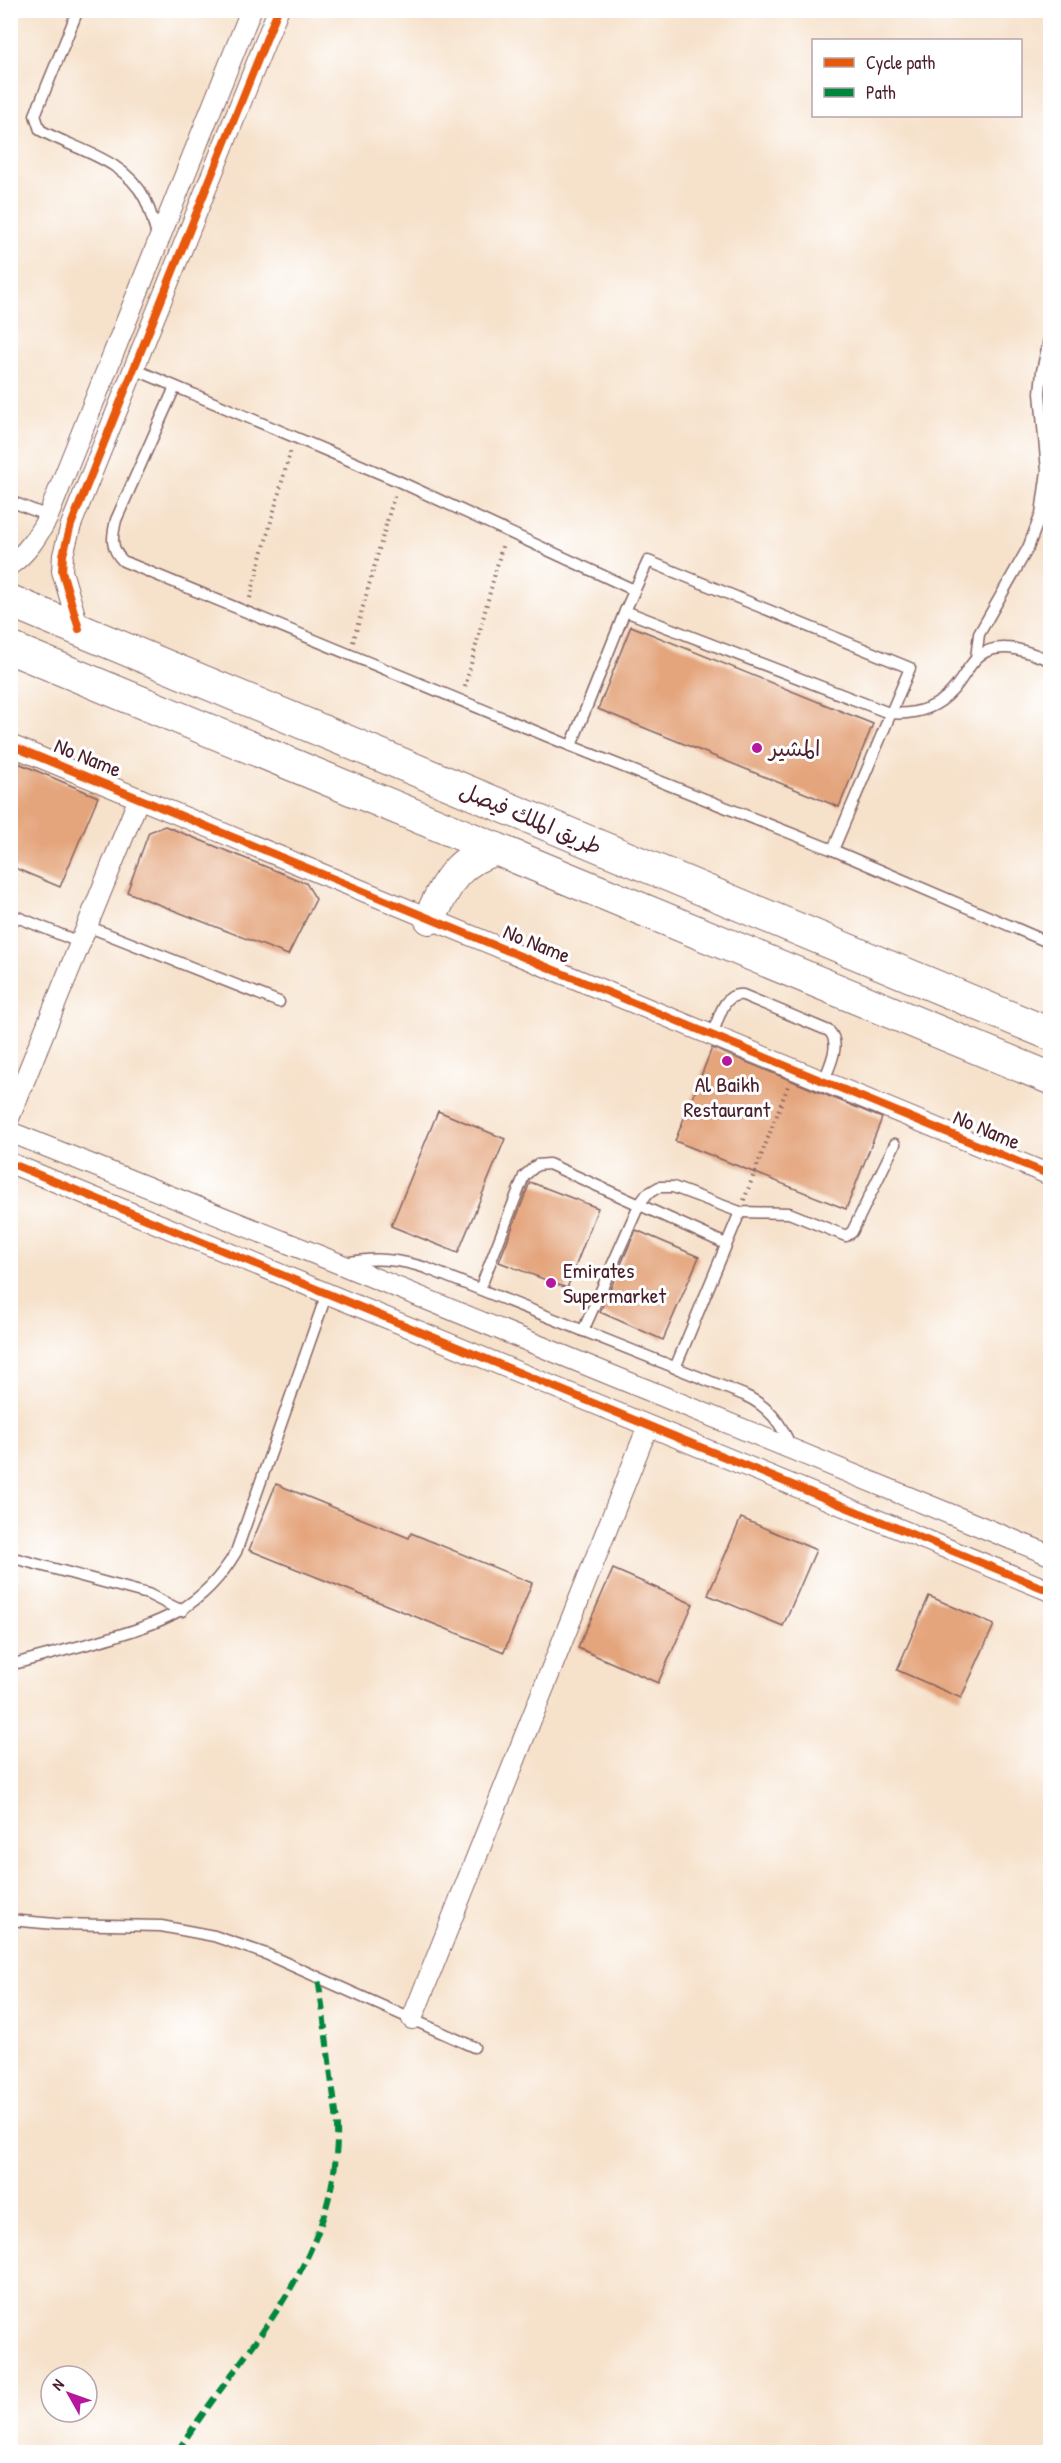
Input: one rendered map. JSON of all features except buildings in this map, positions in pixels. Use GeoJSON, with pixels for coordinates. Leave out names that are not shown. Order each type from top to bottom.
{"type":"FeatureCollection","features":[{"type":"Feature","properties":{"kind":"main road","name":"طريق الملك فيصل"},"geometry":{"type":"LineString","coordinates":[[10,601],[1050,1034]]}},
{"type":"Feature","properties":{"kind":"main road","name":"طريق الملك فيصل"},"geometry":{"type":"LineString","coordinates":[[10,648],[1050,1078]]}},
{"type":"Feature","properties":{"kind":"main road"},"geometry":{"type":"LineString","coordinates":[[430,918],[446,886],[461,866],[472,858],[497,849]]}},
{"type":"Feature","properties":{"kind":"street"},"geometry":{"type":"LineString","coordinates":[[10,565],[21,558],[48,516],[159,243],[250,10]]}},
{"type":"Feature","properties":{"kind":"street"},"geometry":{"type":"LineString","coordinates":[[79,630],[62,571],[63,555],[71,525],[278,10]]}},
{"type":"Feature","properties":{"kind":"street"},"geometry":{"type":"LineString","coordinates":[[175,201],[197,210]]}},
{"type":"Feature","properties":{"kind":"street"},"geometry":{"type":"LineString","coordinates":[[111,361],[134,369]]}},
{"type":"Feature","properties":{"kind":"street","name":"No Name"},"geometry":{"type":"LineString","coordinates":[[10,745],[1050,1175]]}},
{"type":"Feature","properties":{"kind":"street","name":"No Name"},"geometry":{"type":"LineString","coordinates":[[10,1116],[139,798]]}},
{"type":"Feature","properties":{"kind":"street"},"geometry":{"type":"LineString","coordinates":[[10,1132],[340,1264],[1050,1555]]}},
{"type":"Feature","properties":{"kind":"street"},"geometry":{"type":"LineString","coordinates":[[10,1163],[1050,1591]]}},
{"type":"Feature","properties":{"kind":"street"},"geometry":{"type":"LineString","coordinates":[[412,2019],[648,1426]]}},
{"type":"Feature","properties":{"kind":"lane"},"geometry":{"type":"LineString","coordinates":[[78,10],[35,115],[40,129],[118,166],[134,181],[146,200],[159,243]]}},
{"type":"Feature","properties":{"kind":"lane"},"geometry":{"type":"LineString","coordinates":[[976,658],[979,634],[1028,548],[1041,514],[1047,471],[1040,393],[1042,370],[1050,334]]}},
{"type":"Feature","properties":{"kind":"lane"},"geometry":{"type":"LineString","coordinates":[[134,369],[398,481],[634,590]]}},
{"type":"Feature","properties":{"kind":"lane"},"geometry":{"type":"LineString","coordinates":[[175,387],[116,520],[111,539],[117,555],[123,561],[571,746],[833,850],[1050,943]]}},
{"type":"Feature","properties":{"kind":"lane"},"geometry":{"type":"LineString","coordinates":[[10,501],[48,516]]}},
{"type":"Feature","properties":{"kind":"lane"},"geometry":{"type":"LineString","coordinates":[[571,746],[625,611],[648,561],[910,668],[889,713],[833,850]]}},
{"type":"Feature","properties":{"kind":"lane"},"geometry":{"type":"LineString","coordinates":[[625,611],[889,713],[911,713],[944,699],[953,691],[976,658],[985,652],[1006,648],[1050,660]]}},
{"type":"Feature","properties":{"kind":"lane"},"geometry":{"type":"LineString","coordinates":[[10,914],[84,934],[279,1002]]}},
{"type":"Feature","properties":{"kind":"lane"},"geometry":{"type":"LineString","coordinates":[[712,1035],[727,999],[737,994],[744,995],[829,1031],[833,1035],[835,1046],[824,1081]]}},
{"type":"Feature","properties":{"kind":"lane"},"geometry":{"type":"LineString","coordinates":[[583,1330],[639,1205],[653,1190],[659,1187],[673,1187],[740,1212],[789,1214],[848,1236],[895,1144]]}},
{"type":"Feature","properties":{"kind":"lane"},"geometry":{"type":"LineString","coordinates":[[480,1289],[521,1181],[532,1167],[549,1164],[726,1244]]}},
{"type":"Feature","properties":{"kind":"lane"},"geometry":{"type":"LineString","coordinates":[[675,1368],[740,1212]]}},
{"type":"Feature","properties":{"kind":"lane"},"geometry":{"type":"LineString","coordinates":[[340,1264],[373,1259],[405,1262],[480,1289],[744,1395],[765,1407],[781,1425],[791,1448]]}},
{"type":"Feature","properties":{"kind":"lane"},"geometry":{"type":"LineString","coordinates":[[10,1665],[153,1625],[182,1611],[207,1591],[237,1552],[327,1293]]}},
{"type":"Feature","properties":{"kind":"lane"},"geometry":{"type":"LineString","coordinates":[[10,1557],[148,1594],[182,1611]]}},
{"type":"Feature","properties":{"kind":"lane"},"geometry":{"type":"LineString","coordinates":[[10,1920],[55,1924],[161,1926],[214,1936],[266,1954],[474,2047]]}},
{"type":"Feature","properties":{"kind":"path"},"geometry":{"type":"LineString","coordinates":[[246,612],[294,437]]}},
{"type":"Feature","properties":{"kind":"path"},"geometry":{"type":"LineString","coordinates":[[349,654],[398,481]]}},
{"type":"Feature","properties":{"kind":"path"},"geometry":{"type":"LineString","coordinates":[[461,701],[507,531]]}},
{"type":"Feature","properties":{"kind":"path"},"geometry":{"type":"LineString","coordinates":[[740,1212],[795,1069]]}},
{"type":"Feature","properties":{"kind":"marked path"},"geometry":{"type":"LineString","coordinates":[[177,2452],[279,2307],[301,2270],[319,2230],[331,2188],[337,2133],[336,2109],[318,1978]]}},
{"type":"Feature","properties":{"kind":"cycle path"},"geometry":{"type":"LineString","coordinates":[[79,629],[62,571],[63,555],[71,525],[278,10]]}},
{"type":"Feature","properties":{"kind":"cycle path"},"geometry":{"type":"LineString","coordinates":[[10,745],[1050,1175]]}},
{"type":"Feature","properties":{"kind":"cycle path"},"geometry":{"type":"LineString","coordinates":[[10,1163],[1050,1591]]}},
{"type":"Feature","properties":{"kind":"place","name":"المشير"},"geometry":{"type":"Point","coordinates":[757,748]}},
{"type":"Feature","properties":{"kind":"place","name":"Al Baikh Restaurant"},"geometry":{"type":"Point","coordinates":[727,1061]}},
{"type":"Feature","properties":{"kind":"place","name":"Emirates Supermarket"},"geometry":{"type":"Point","coordinates":[551,1283]}}]}
